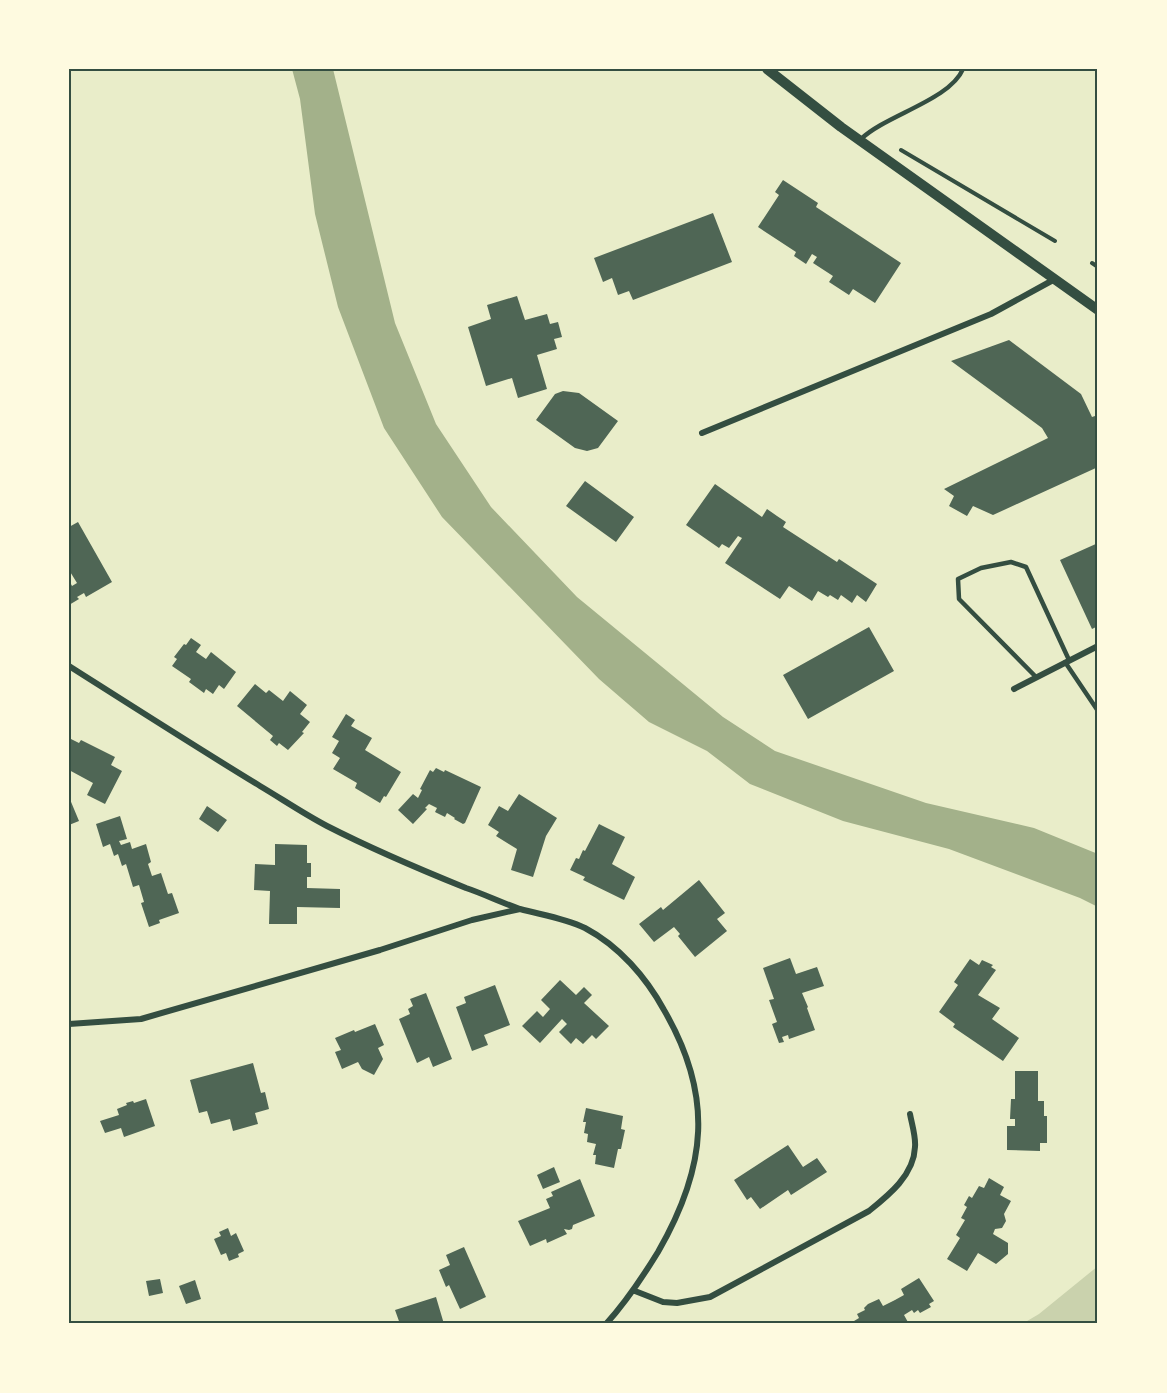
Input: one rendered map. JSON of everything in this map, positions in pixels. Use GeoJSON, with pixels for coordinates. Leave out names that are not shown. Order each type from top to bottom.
{"type":"FeatureCollection","features":[{"type":"Feature","properties":{"kind":"street"},"geometry":{"type":"LineString","coordinates":[[767,69],[860,140],[1098,310]]}},
{"type":"Feature","properties":{"kind":"street"},"geometry":{"type":"LineString","coordinates":[[702,433],[991,314],[1056,278]]}},
{"type":"Feature","properties":{"kind":"street"},"geometry":{"type":"LineString","coordinates":[[1014,689],[1098,646]]}},
{"type":"Feature","properties":{"kind":"street"},"geometry":{"type":"LineString","coordinates":[[69,666],[209,755],[327,826],[419,869],[520,909],[557,916],[586,929],[609,943],[637,971],[655,994],[672,1023],[686,1056],[695,1087],[699,1132],[696,1159],[681,1209],[635,1291],[606,1324]]}},
{"type":"Feature","properties":{"kind":"street"},"geometry":{"type":"LineString","coordinates":[[69,1024],[141,1018],[380,950],[472,920],[520,909]]}},
{"type":"Feature","properties":{"kind":"street"},"geometry":{"type":"LineString","coordinates":[[635,1291],[663,1302],[677,1303],[710,1297],[869,1211],[892,1194],[909,1170],[915,1148],[910,1114]]}},
{"type":"Feature","properties":{"kind":"lane"},"geometry":{"type":"LineString","coordinates":[[860,140],[870,130],[926,101],[959,79],[963,69]]}},
{"type":"Feature","properties":{"kind":"lane"},"geometry":{"type":"LineString","coordinates":[[1036,677],[959,599],[958,579],[981,568],[1011,562],[1026,567],[1067,661],[1098,711]]}},
{"type":"Feature","properties":{"kind":"path"},"geometry":{"type":"LineString","coordinates":[[900,149],[1055,242]]}},
{"type":"Feature","properties":{"kind":"path"},"geometry":{"type":"LineString","coordinates":[[1092,263],[1098,267]]}},
{"type":"Feature","properties":{"kind":"shaded area"},"geometry":{"type":"Polygon","coordinates":[[[292,69],[333,69],[395,323],[436,424],[491,507],[577,597],[723,717],[775,751],[926,803],[1034,828],[1098,854],[1098,907],[1080,898],[949,849],[843,821],[750,784],[707,751],[649,722],[599,679],[442,517],[384,428],[338,307],[315,214],[300,99],[292,69]]]}},
{"type":"Feature","properties":{"kind":"shaded area"},"geometry":{"type":"Polygon","coordinates":[[[1098,1266],[1098,1324],[1022,1324],[1039,1314],[1098,1266]]]}},
{"type":"Feature","properties":{"kind":"building"},"geometry":{"type":"Polygon","coordinates":[[[783,180],[818,203],[816,207],[901,263],[875,303],[853,289],[849,295],[829,282],[833,276],[813,263],[817,257],[812,254],[806,264],[794,256],[796,252],[758,227],[779,195],[775,192],[783,180]]]}},
{"type":"Feature","properties":{"kind":"building"},"geometry":{"type":"Polygon","coordinates":[[[713,213],[732,262],[633,300],[629,291],[618,295],[612,278],[603,282],[594,258],[713,213]]]}},
{"type":"Feature","properties":{"kind":"building"},"geometry":{"type":"Polygon","coordinates":[[[517,296],[525,320],[547,314],[550,324],[558,322],[562,337],[554,339],[557,349],[537,355],[547,389],[518,398],[512,378],[486,386],[468,327],[491,319],[487,305],[517,296]]]}},
{"type":"Feature","properties":{"kind":"building"},"geometry":{"type":"Polygon","coordinates":[[[1009,340],[1081,394],[1092,417],[1098,415],[1098,467],[993,515],[973,506],[967,516],[949,506],[954,496],[944,489],[1048,438],[1042,428],[951,361],[1009,340]]]}},
{"type":"Feature","properties":{"kind":"building"},"geometry":{"type":"Polygon","coordinates":[[[563,391],[579,393],[618,421],[598,448],[587,451],[575,448],[536,420],[555,394],[563,391]]]}},
{"type":"Feature","properties":{"kind":"building"},"geometry":{"type":"Polygon","coordinates":[[[585,481],[634,517],[616,542],[566,506],[585,481]]]}},
{"type":"Feature","properties":{"kind":"building"},"geometry":{"type":"Polygon","coordinates":[[[715,484],[762,517],[767,509],[786,522],[783,527],[837,562],[839,559],[877,584],[866,602],[857,595],[852,603],[841,595],[838,600],[818,591],[812,601],[789,586],[780,599],[725,563],[742,538],[738,536],[729,548],[722,544],[719,548],[686,525],[715,484]]]}},
{"type":"Feature","properties":{"kind":"building"},"geometry":{"type":"Polygon","coordinates":[[[78,522],[112,582],[86,597],[84,593],[69,605],[69,580],[72,586],[77,583],[69,570],[69,527],[78,522]]]}},
{"type":"Feature","properties":{"kind":"building"},"geometry":{"type":"Polygon","coordinates":[[[1098,543],[1098,626],[1092,629],[1060,560],[1098,543]]]}},
{"type":"Feature","properties":{"kind":"building"},"geometry":{"type":"Polygon","coordinates":[[[869,627],[894,671],[808,719],[783,675],[869,627]]]}},
{"type":"Feature","properties":{"kind":"building"},"geometry":{"type":"Polygon","coordinates":[[[191,638],[201,645],[196,652],[206,659],[211,652],[236,672],[224,689],[219,685],[213,694],[206,689],[204,693],[189,682],[191,679],[172,666],[177,659],[174,657],[191,638]]]}},
{"type":"Feature","properties":{"kind":"building"},"geometry":{"type":"Polygon","coordinates":[[[255,684],[266,693],[269,690],[283,701],[290,691],[307,705],[300,714],[310,722],[302,732],[304,733],[288,750],[279,743],[277,746],[270,740],[273,736],[237,706],[255,684]]]}},
{"type":"Feature","properties":{"kind":"building"},"geometry":{"type":"Polygon","coordinates":[[[346,714],[355,720],[351,726],[372,738],[365,750],[401,772],[380,803],[355,788],[357,783],[333,769],[340,758],[332,753],[339,741],[332,737],[346,714]]]}},
{"type":"Feature","properties":{"kind":"building"},"geometry":{"type":"Polygon","coordinates":[[[69,738],[79,743],[81,740],[115,757],[111,765],[122,771],[105,804],[87,795],[93,783],[69,770],[69,738]]]}},
{"type":"Feature","properties":{"kind":"building"},"geometry":{"type":"Polygon","coordinates":[[[436,768],[481,787],[465,823],[454,819],[447,813],[445,817],[435,812],[437,808],[429,804],[413,824],[398,810],[413,794],[418,798],[430,770],[433,772],[436,768]]]}},
{"type":"Feature","properties":{"kind":"building"},"geometry":{"type":"Polygon","coordinates":[[[519,794],[557,818],[546,836],[533,877],[511,870],[517,849],[496,836],[499,832],[488,825],[499,806],[508,811],[519,794]]]}},
{"type":"Feature","properties":{"kind":"building"},"geometry":{"type":"Polygon","coordinates":[[[69,797],[79,821],[69,825],[69,797]]]}},
{"type":"Feature","properties":{"kind":"building"},"geometry":{"type":"Polygon","coordinates":[[[207,806],[227,820],[218,832],[199,819],[207,806]]]}},
{"type":"Feature","properties":{"kind":"building"},"geometry":{"type":"Polygon","coordinates":[[[120,816],[127,839],[119,841],[121,845],[130,842],[132,849],[146,844],[152,876],[161,873],[168,894],[172,893],[179,913],[159,920],[160,923],[149,927],[141,903],[144,902],[139,885],[133,887],[126,864],[122,866],[118,854],[114,856],[110,844],[103,847],[96,824],[120,816]]]}},
{"type":"Feature","properties":{"kind":"building"},"geometry":{"type":"Polygon","coordinates":[[[599,824],[625,837],[612,864],[635,877],[624,900],[583,880],[585,877],[570,870],[576,858],[579,859],[583,850],[585,851],[599,824]]]}},
{"type":"Feature","properties":{"kind":"building"},"geometry":{"type":"Polygon","coordinates":[[[275,844],[307,845],[307,863],[311,863],[311,877],[307,877],[307,888],[340,889],[340,908],[297,907],[297,924],[269,924],[270,891],[254,890],[255,864],[275,865],[275,844]]]}},
{"type":"Feature","properties":{"kind":"building"},"geometry":{"type":"Polygon","coordinates":[[[699,880],[725,913],[717,919],[727,931],[695,957],[678,936],[680,934],[674,927],[654,942],[639,924],[661,907],[663,910],[699,880]]]}},
{"type":"Feature","properties":{"kind":"building"},"geometry":{"type":"Polygon","coordinates":[[[790,958],[796,974],[817,967],[824,986],[802,993],[815,1030],[789,1039],[788,1035],[782,1037],[784,1042],[779,1043],[772,1024],[777,1022],[769,1000],[774,999],[763,968],[790,958]]]}},
{"type":"Feature","properties":{"kind":"building"},"geometry":{"type":"Polygon","coordinates":[[[970,959],[979,965],[982,960],[993,965],[991,967],[996,970],[978,995],[1000,1008],[992,1019],[1019,1038],[1003,1061],[953,1027],[955,1024],[939,1012],[958,985],[954,982],[970,959]]]}},
{"type":"Feature","properties":{"kind":"building"},"geometry":{"type":"Polygon","coordinates":[[[560,980],[576,995],[584,987],[592,995],[584,1003],[609,1026],[596,1039],[592,1035],[583,1044],[576,1038],[571,1044],[559,1032],[567,1024],[562,1019],[540,1043],[522,1026],[537,1011],[543,1017],[550,1009],[541,1000],[560,980]]]}},
{"type":"Feature","properties":{"kind":"building"},"geometry":{"type":"Polygon","coordinates":[[[495,985],[510,1025],[484,1035],[488,1045],[472,1051],[456,1007],[466,1003],[464,997],[495,985]]]}},
{"type":"Feature","properties":{"kind":"building"},"geometry":{"type":"Polygon","coordinates":[[[426,993],[452,1059],[433,1067],[429,1057],[417,1063],[399,1019],[410,1014],[408,1009],[413,1006],[410,999],[426,993]]]}},
{"type":"Feature","properties":{"kind":"building"},"geometry":{"type":"Polygon","coordinates":[[[375,1024],[384,1045],[378,1048],[383,1059],[374,1075],[362,1069],[358,1062],[342,1069],[335,1052],[341,1050],[335,1038],[375,1024]]]}},
{"type":"Feature","properties":{"kind":"building"},"geometry":{"type":"Polygon","coordinates":[[[253,1063],[261,1093],[265,1092],[269,1109],[255,1113],[258,1124],[233,1131],[230,1119],[211,1124],[207,1111],[199,1113],[190,1080],[253,1063]]]}},
{"type":"Feature","properties":{"kind":"building"},"geometry":{"type":"Polygon","coordinates":[[[1015,1071],[1038,1071],[1038,1101],[1044,1101],[1044,1116],[1047,1116],[1047,1143],[1040,1143],[1040,1151],[1007,1150],[1007,1126],[1015,1126],[1015,1119],[1010,1119],[1011,1099],[1015,1099],[1015,1071]]]}},
{"type":"Feature","properties":{"kind":"building"},"geometry":{"type":"Polygon","coordinates":[[[146,1099],[155,1126],[124,1137],[121,1128],[105,1133],[100,1121],[119,1115],[117,1109],[127,1105],[126,1103],[146,1099]]]}},
{"type":"Feature","properties":{"kind":"building"},"geometry":{"type":"Polygon","coordinates":[[[586,1108],[623,1116],[621,1129],[625,1130],[614,1168],[595,1164],[596,1155],[593,1155],[596,1144],[587,1142],[588,1134],[584,1133],[586,1122],[583,1122],[586,1108]]]}},
{"type":"Feature","properties":{"kind":"building"},"geometry":{"type":"Polygon","coordinates":[[[788,1145],[803,1167],[817,1158],[827,1172],[791,1195],[788,1190],[760,1209],[751,1197],[747,1200],[734,1180],[788,1145]]]}},
{"type":"Feature","properties":{"kind":"building"},"geometry":{"type":"Polygon","coordinates":[[[554,1167],[560,1182],[543,1189],[537,1175],[554,1167]]]}},
{"type":"Feature","properties":{"kind":"building"},"geometry":{"type":"Polygon","coordinates":[[[989,1178],[1004,1187],[1000,1195],[1011,1201],[1004,1214],[1006,1221],[1002,1228],[995,1229],[993,1234],[1008,1243],[1008,1254],[996,1264],[978,1253],[967,1271],[947,1259],[960,1238],[956,1235],[965,1220],[961,1218],[967,1207],[964,1205],[969,1196],[972,1198],[979,1186],[984,1188],[989,1178]]]}},
{"type":"Feature","properties":{"kind":"building"},"geometry":{"type":"Polygon","coordinates":[[[580,1179],[595,1216],[573,1225],[572,1229],[564,1229],[567,1234],[547,1243],[546,1239],[530,1246],[518,1221],[550,1208],[546,1199],[553,1196],[551,1192],[580,1179]]]}},
{"type":"Feature","properties":{"kind":"building"},"geometry":{"type":"Polygon","coordinates":[[[228,1228],[231,1236],[236,1233],[244,1251],[238,1254],[239,1257],[229,1261],[226,1253],[221,1255],[214,1239],[221,1236],[219,1232],[228,1228]]]}},
{"type":"Feature","properties":{"kind":"building"},"geometry":{"type":"Polygon","coordinates":[[[464,1247],[486,1297],[460,1309],[449,1285],[446,1287],[439,1270],[450,1265],[446,1255],[464,1247]]]}},
{"type":"Feature","properties":{"kind":"building"},"geometry":{"type":"Polygon","coordinates":[[[919,1278],[934,1301],[929,1304],[931,1307],[920,1313],[918,1310],[914,1313],[912,1310],[904,1315],[909,1324],[849,1324],[859,1318],[857,1314],[865,1310],[868,1304],[879,1299],[883,1306],[895,1300],[904,1295],[901,1289],[919,1278]]]}},
{"type":"Feature","properties":{"kind":"building"},"geometry":{"type":"Polygon","coordinates":[[[160,1279],[163,1293],[149,1296],[146,1281],[160,1279]]]}},
{"type":"Feature","properties":{"kind":"building"},"geometry":{"type":"Polygon","coordinates":[[[195,1280],[201,1299],[186,1304],[179,1286],[195,1280]]]}},
{"type":"Feature","properties":{"kind":"building"},"geometry":{"type":"Polygon","coordinates":[[[436,1297],[444,1324],[400,1324],[395,1310],[436,1297]]]}}]}
